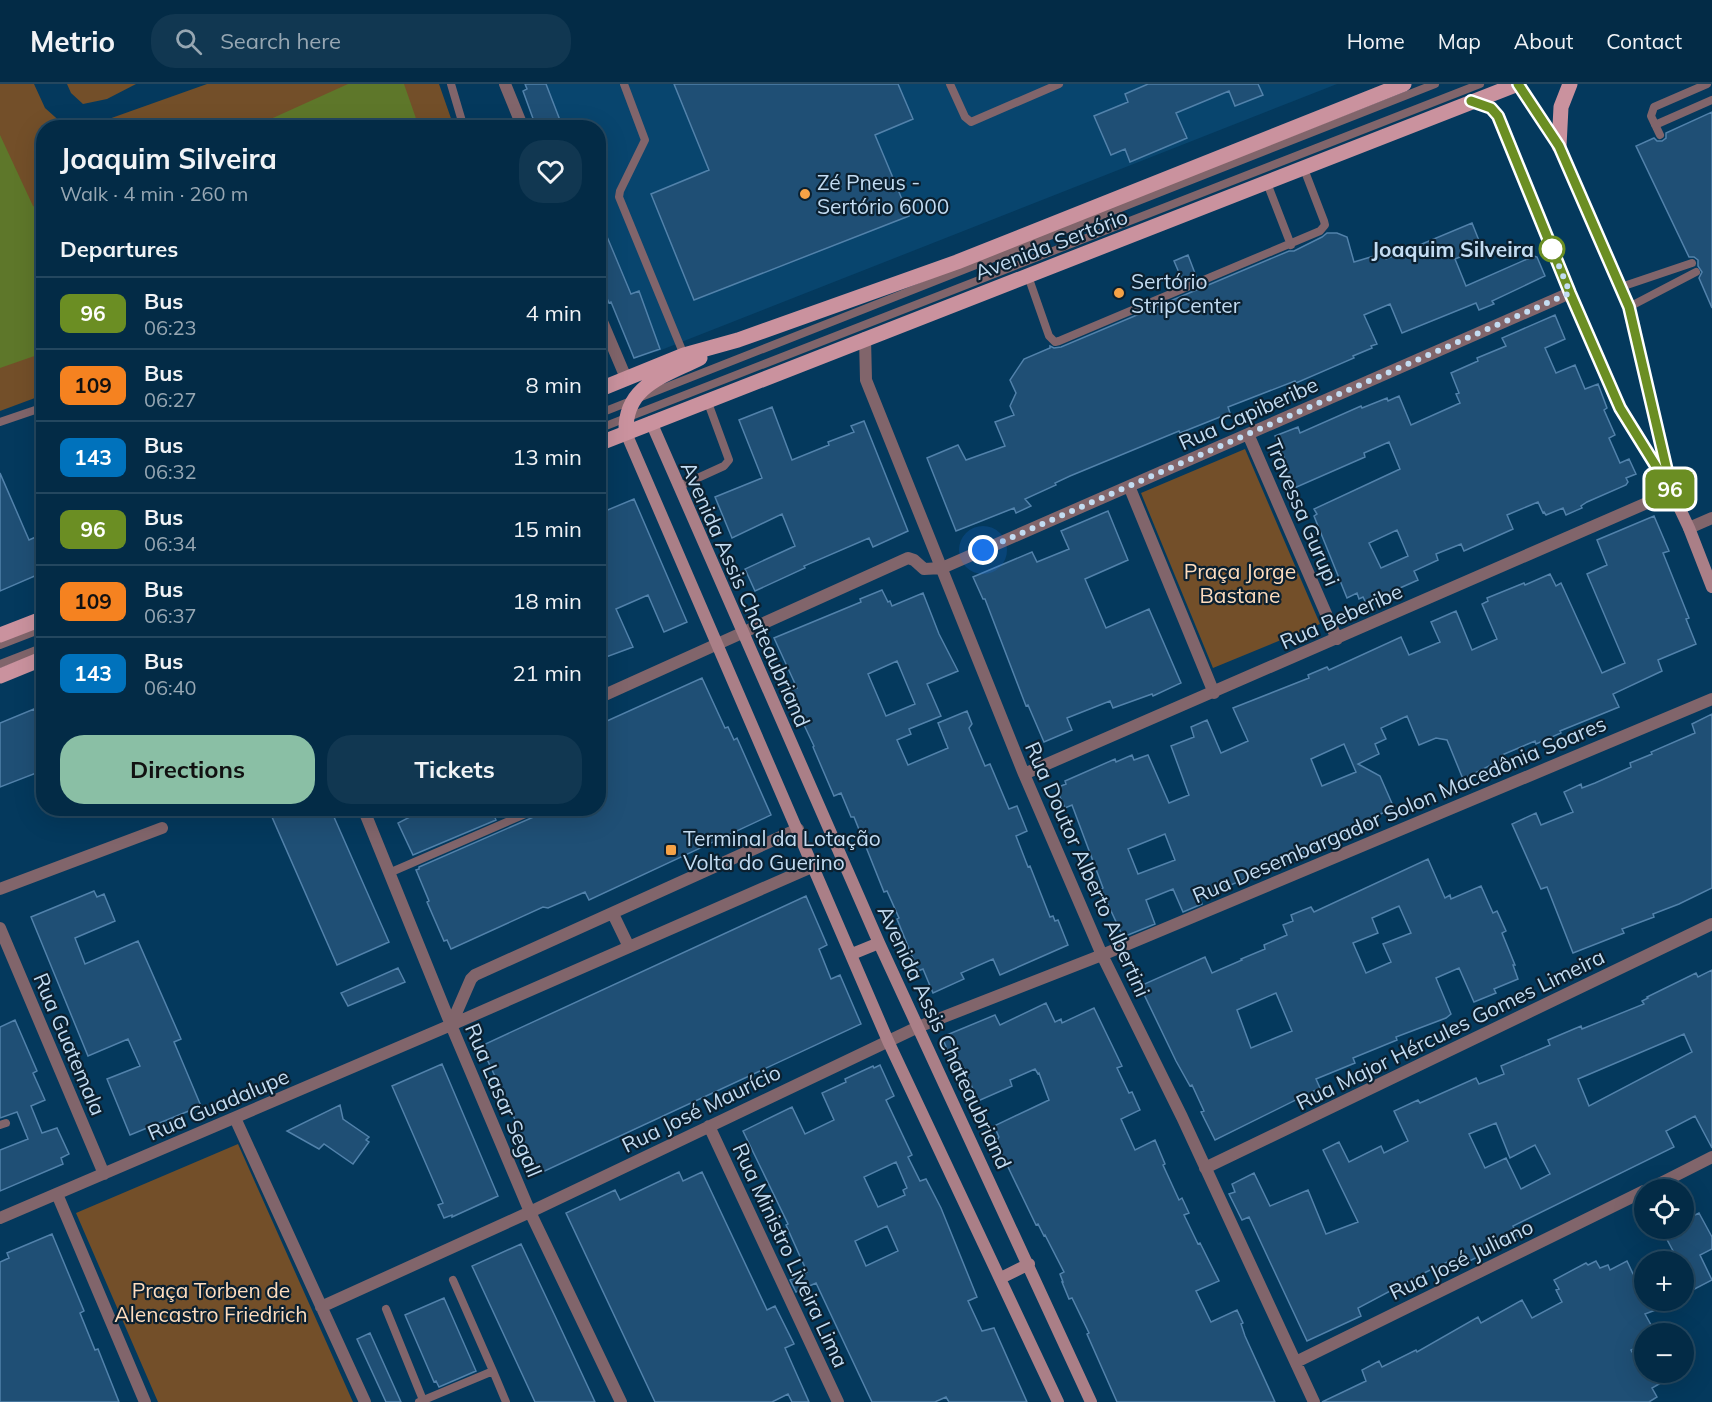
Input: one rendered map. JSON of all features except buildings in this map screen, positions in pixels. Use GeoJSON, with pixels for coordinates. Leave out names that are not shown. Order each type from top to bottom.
{"type":"FeatureCollection","features":[{"type":"Feature","properties":{"kind":"main road","name":"Avenida Sertório"},"geometry":{"type":"LineString","coordinates":[[606,387],[684,355],[738,340],[957,261],[1404,84]]}},
{"type":"Feature","properties":{"kind":"main road","name":"Avenida Sertório"},"geometry":{"type":"LineString","coordinates":[[606,439],[626,426],[651,422],[1518,84]]}},
{"type":"Feature","properties":{"kind":"main road"},"geometry":{"type":"LineString","coordinates":[[1559,146],[1561,107],[1570,84]]}},
{"type":"Feature","properties":{"kind":"main road"},"geometry":{"type":"LineString","coordinates":[[626,426],[631,402],[639,391],[651,382],[738,340]]}},
{"type":"Feature","properties":{"kind":"main road"},"geometry":{"type":"LineString","coordinates":[[0,634],[36,621]]}},
{"type":"Feature","properties":{"kind":"main road"},"geometry":{"type":"LineString","coordinates":[[0,676],[36,661]]}},
{"type":"Feature","properties":{"kind":"street"},"geometry":{"type":"LineString","coordinates":[[505,84],[520,120]]}},
{"type":"Feature","properties":{"kind":"street"},"geometry":{"type":"LineString","coordinates":[[1518,84],[1559,146],[1629,307],[1672,492]]}},
{"type":"Feature","properties":{"kind":"street"},"geometry":{"type":"LineString","coordinates":[[1471,101],[1491,108],[1498,116],[1570,293],[1620,408],[1672,492],[1712,587]]}},
{"type":"Feature","properties":{"kind":"street","name":"Rua Capiberibe"},"geometry":{"type":"LineString","coordinates":[[942,568],[1570,293]]}},
{"type":"Feature","properties":{"kind":"street"},"geometry":{"type":"LineString","coordinates":[[606,331],[626,378]]}},
{"type":"Feature","properties":{"kind":"street","name":"Rua Doutor Alberto Albertini"},"geometry":{"type":"LineString","coordinates":[[865,338],[866,380],[1024,774],[1102,955],[1314,1402]]}},
{"type":"Feature","properties":{"kind":"street","name":"Avenida Assis Chateaubriand"},"geometry":{"type":"LineString","coordinates":[[651,422],[879,943],[1091,1402]]}},
{"type":"Feature","properties":{"kind":"street"},"geometry":{"type":"LineString","coordinates":[[626,426],[888,1041],[1058,1402]]}},
{"type":"Feature","properties":{"kind":"street","name":"Travessa Gurupi"},"geometry":{"type":"LineString","coordinates":[[1248,434],[1337,639]]}},
{"type":"Feature","properties":{"kind":"street"},"geometry":{"type":"LineString","coordinates":[[1129,486],[1214,693]]}},
{"type":"Feature","properties":{"kind":"street","name":"Rua Beberibe"},"geometry":{"type":"LineString","coordinates":[[1024,774],[1672,492]]}},
{"type":"Feature","properties":{"kind":"street"},"geometry":{"type":"LineString","coordinates":[[1689,528],[1712,518]]}},
{"type":"Feature","properties":{"kind":"street"},"geometry":{"type":"LineString","coordinates":[[606,694],[908,558],[924,569],[942,568]]}},
{"type":"Feature","properties":{"kind":"street","name":"Rua Desembargador Solon Macedônia Soares"},"geometry":{"type":"LineString","coordinates":[[1102,955],[1712,699]]}},
{"type":"Feature","properties":{"kind":"street","name":"Rua Lasar Segall"},"geometry":{"type":"LineString","coordinates":[[366,816],[530,1212],[621,1402]]}},
{"type":"Feature","properties":{"kind":"street"},"geometry":{"type":"LineString","coordinates":[[0,889],[162,828]]}},
{"type":"Feature","properties":{"kind":"street"},"geometry":{"type":"LineString","coordinates":[[451,1025],[473,977],[798,829]]}},
{"type":"Feature","properties":{"kind":"street","name":"Rua Guadalupe"},"geometry":{"type":"LineString","coordinates":[[0,1218],[451,1025],[814,866]]}},
{"type":"Feature","properties":{"kind":"street"},"geometry":{"type":"LineString","coordinates":[[613,914],[628,947]]}},
{"type":"Feature","properties":{"kind":"street","name":"Rua Major Hércules Gomes Limeira"},"geometry":{"type":"LineString","coordinates":[[1205,1168],[1712,924]]}},
{"type":"Feature","properties":{"kind":"street","name":"Rua Guatemala"},"geometry":{"type":"LineString","coordinates":[[0,928],[104,1174]]}},
{"type":"Feature","properties":{"kind":"street"},"geometry":{"type":"LineString","coordinates":[[852,954],[879,943]]}},
{"type":"Feature","properties":{"kind":"street","name":"Rua José Maurício"},"geometry":{"type":"LineString","coordinates":[[321,1307],[530,1212],[918,1027],[1102,955]]}},
{"type":"Feature","properties":{"kind":"street"},"geometry":{"type":"LineString","coordinates":[[235,1118],[365,1402]]}},
{"type":"Feature","properties":{"kind":"street","name":"Rua Ministro Liveira Lima"},"geometry":{"type":"LineString","coordinates":[[709,1125],[838,1402]]}},
{"type":"Feature","properties":{"kind":"street","name":"Rua José Juliano"},"geometry":{"type":"LineString","coordinates":[[1667,1179],[1712,1157]]}},
{"type":"Feature","properties":{"kind":"street"},"geometry":{"type":"LineString","coordinates":[[57,1194],[145,1402]]}},
{"type":"Feature","properties":{"kind":"street","name":"Rua José Juliano"},"geometry":{"type":"LineString","coordinates":[[1296,1362],[1634,1195]]}},
{"type":"Feature","properties":{"kind":"street"},"geometry":{"type":"LineString","coordinates":[[1001,1278],[1029,1264]]}},
{"type":"Feature","properties":{"kind":"lane"},"geometry":{"type":"LineString","coordinates":[[451,84],[462,120]]}},
{"type":"Feature","properties":{"kind":"lane"},"geometry":{"type":"LineString","coordinates":[[624,84],[645,141],[619,197],[684,355]]}},
{"type":"Feature","properties":{"kind":"lane"},"geometry":{"type":"LineString","coordinates":[[950,84],[965,117],[971,122],[1059,84]]}},
{"type":"Feature","properties":{"kind":"lane"},"geometry":{"type":"LineString","coordinates":[[606,411],[1435,84]]}},
{"type":"Feature","properties":{"kind":"lane"},"geometry":{"type":"LineString","coordinates":[[606,428],[626,426],[1480,84]]}},
{"type":"Feature","properties":{"kind":"lane"},"geometry":{"type":"LineString","coordinates":[[1660,135],[1651,116],[1654,107],[1707,84]]}},
{"type":"Feature","properties":{"kind":"lane"},"geometry":{"type":"LineString","coordinates":[[1655,125],[1712,100]]}},
{"type":"Feature","properties":{"kind":"lane"},"geometry":{"type":"LineString","coordinates":[[1028,276],[1049,336],[1055,342],[1320,231],[1325,225],[1304,169]]}},
{"type":"Feature","properties":{"kind":"lane"},"geometry":{"type":"LineString","coordinates":[[1267,183],[1291,245]]}},
{"type":"Feature","properties":{"kind":"lane"},"geometry":{"type":"LineString","coordinates":[[1621,287],[1692,263]]}},
{"type":"Feature","properties":{"kind":"lane"},"geometry":{"type":"LineString","coordinates":[[1629,307],[1696,272]]}},
{"type":"Feature","properties":{"kind":"lane"},"geometry":{"type":"LineString","coordinates":[[1652,276],[1658,293]]}},
{"type":"Feature","properties":{"kind":"lane"},"geometry":{"type":"LineString","coordinates":[[678,487],[724,466],[729,460],[707,400]]}},
{"type":"Feature","properties":{"kind":"lane"},"geometry":{"type":"LineString","coordinates":[[0,422],[36,410]]}},
{"type":"Feature","properties":{"kind":"lane"},"geometry":{"type":"LineString","coordinates":[[0,645],[36,631]]}},
{"type":"Feature","properties":{"kind":"lane"},"geometry":{"type":"LineString","coordinates":[[0,664],[36,650]]}},
{"type":"Feature","properties":{"kind":"lane"},"geometry":{"type":"LineString","coordinates":[[389,873],[521,816]]}},
{"type":"Feature","properties":{"kind":"lane"},"geometry":{"type":"LineString","coordinates":[[453,1280],[506,1402]]}},
{"type":"Feature","properties":{"kind":"lane"},"geometry":{"type":"LineString","coordinates":[[386,1309],[421,1401],[493,1371]]}},
{"type":"Feature","properties":{"kind":"shaded area"},"geometry":{"type":"Polygon","coordinates":[[[348,84],[404,84],[417,120],[268,120],[348,84]]]}},
{"type":"Feature","properties":{"kind":"shaded area"},"geometry":{"type":"Polygon","coordinates":[[[544,84],[1337,84],[656,352],[606,232],[606,120],[559,120],[544,84]]]}},
{"type":"Feature","properties":{"kind":"shaded area"},"geometry":{"type":"Polygon","coordinates":[[[0,135],[33,206],[36,208],[36,355],[0,368],[0,135]]]}},
{"type":"Feature","properties":{"kind":"green space"},"geometry":{"type":"Polygon","coordinates":[[[0,84],[34,84],[45,108],[58,120],[36,120],[36,398],[0,411],[0,84]]]}},
{"type":"Feature","properties":{"kind":"green space"},"geometry":{"type":"Polygon","coordinates":[[[67,84],[136,84],[107,99],[83,104],[71,93],[67,84]]]}},
{"type":"Feature","properties":{"kind":"green space"},"geometry":{"type":"Polygon","coordinates":[[[207,84],[439,84],[452,120],[106,120],[207,84]]]}},
{"type":"Feature","properties":{"kind":"green space","name":"Praça Jorge Bastane"},"geometry":{"type":"Polygon","coordinates":[[[1245,449],[1320,624],[1213,668],[1141,493],[1245,449]]]}},
{"type":"Feature","properties":{"kind":"green space","name":"Praça Torben de Alencastro Friedrich"},"geometry":{"type":"Polygon","coordinates":[[[238,1144],[353,1402],[158,1402],[76,1213],[238,1144]]]}},
{"type":"Feature","properties":{"kind":"bus line","name":"96"},"geometry":{"type":"LineString","coordinates":[[1471,101],[1491,108],[1498,116],[1570,293],[1620,408],[1672,492],[1629,307],[1559,146],[1518,84]]}},
{"type":"Feature","properties":{"kind":"place","name":"Zé Pneus - Sertório 6000"},"geometry":{"type":"Point","coordinates":[805,194]}},
{"type":"Feature","properties":{"kind":"place","name":"Joaquim Silveira"},"geometry":{"type":"Point","coordinates":[1552,249]}},
{"type":"Feature","properties":{"kind":"place","name":"Sertório StripCenter"},"geometry":{"type":"Point","coordinates":[1119,293]}},
{"type":"Feature","properties":{"kind":"place","name":"Terminal da Lotação Volta do Guerino"},"geometry":{"type":"Point","coordinates":[671,850]}},
{"type":"Feature","properties":{"kind":"route"},"geometry":{"type":"LineString","coordinates":[[983,550],[1570,293],[1552,249]]}}]}
